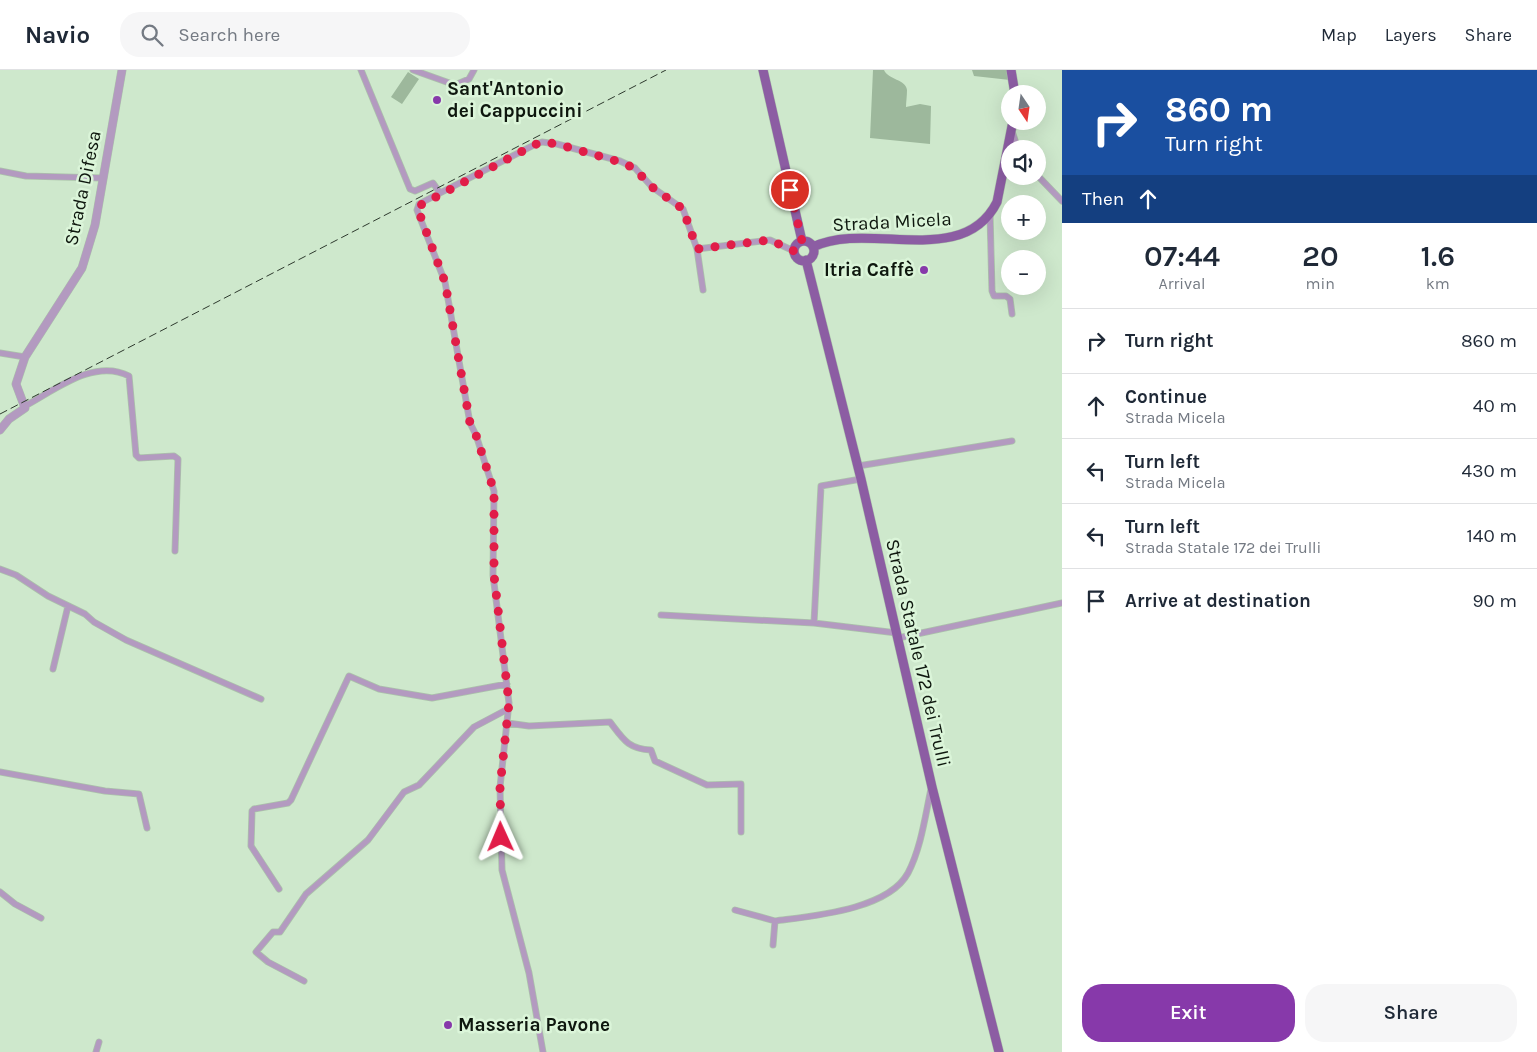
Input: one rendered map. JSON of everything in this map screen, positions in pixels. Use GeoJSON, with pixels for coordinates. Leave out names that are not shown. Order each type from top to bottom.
{"type":"FeatureCollection","features":[{"type":"Feature","properties":{"kind":"main road"},"geometry":{"type":"LineString","coordinates":[[763,70],[802,241]]}},
{"type":"Feature","properties":{"kind":"main road"},"geometry":{"type":"LineString","coordinates":[[1011,70],[1014,85]]}},
{"type":"Feature","properties":{"kind":"main road","name":"Strada Micela"},"geometry":{"type":"LineString","coordinates":[[813,247],[837,240],[952,238],[972,230],[990,214],[1000,193],[1012,131]]}},
{"type":"Feature","properties":{"kind":"main road"},"geometry":{"type":"LineString","coordinates":[[802,241],[809,242],[813,247],[813,255],[806,260],[799,260],[794,251],[797,243],[802,241]]}},
{"type":"Feature","properties":{"kind":"main road","name":"Strada Statale 172 dei Trulli"},"geometry":{"type":"LineString","coordinates":[[806,260],[858,466],[932,787],[999,1052]]}},
{"type":"Feature","properties":{"kind":"street","name":"Strada Difesa"},"geometry":{"type":"LineString","coordinates":[[25,406],[16,384],[25,357],[82,268],[94,225],[122,70]]}},
{"type":"Feature","properties":{"kind":"street"},"geometry":{"type":"LineString","coordinates":[[361,70],[410,190],[415,191],[432,183],[440,193]]}},
{"type":"Feature","properties":{"kind":"street"},"geometry":{"type":"LineString","coordinates":[[413,70],[455,85],[468,78],[474,70]]}},
{"type":"Feature","properties":{"kind":"street"},"geometry":{"type":"LineString","coordinates":[[1012,131],[1015,140]]}},
{"type":"Feature","properties":{"kind":"street"},"geometry":{"type":"LineString","coordinates":[[543,1052],[529,973],[502,870],[500,787],[508,709],[507,684],[494,575],[494,491],[476,435],[470,423],[445,282],[417,210],[419,204],[534,145],[542,142],[557,144],[620,162],[634,168],[652,187],[683,209],[697,249],[703,290]]}},
{"type":"Feature","properties":{"kind":"street"},"geometry":{"type":"LineString","coordinates":[[0,171],[26,176],[102,178]]}},
{"type":"Feature","properties":{"kind":"street"},"geometry":{"type":"LineString","coordinates":[[1046,184],[1062,201]]}},
{"type":"Feature","properties":{"kind":"street"},"geometry":{"type":"LineString","coordinates":[[990,214],[992,291],[994,296],[1006,296],[1010,300],[1012,314]]}},
{"type":"Feature","properties":{"kind":"street"},"geometry":{"type":"LineString","coordinates":[[697,249],[770,240],[794,251]]}},
{"type":"Feature","properties":{"kind":"street"},"geometry":{"type":"LineString","coordinates":[[0,353],[25,357]]}},
{"type":"Feature","properties":{"kind":"street"},"geometry":{"type":"LineString","coordinates":[[0,430],[9,419],[24,410],[25,406],[91,371],[103,370],[130,376],[136,455],[139,458],[174,456],[178,459],[175,552]]}},
{"type":"Feature","properties":{"kind":"street"},"geometry":{"type":"LineString","coordinates":[[858,466],[1012,441]]}},
{"type":"Feature","properties":{"kind":"street"},"geometry":{"type":"LineString","coordinates":[[814,623],[821,486],[861,479]]}},
{"type":"Feature","properties":{"kind":"street"},"geometry":{"type":"LineString","coordinates":[[0,569],[16,575],[68,606],[86,614],[94,622],[126,640],[262,699]]}},
{"type":"Feature","properties":{"kind":"street"},"geometry":{"type":"LineString","coordinates":[[661,615],[814,623],[897,636],[1062,603]]}},
{"type":"Feature","properties":{"kind":"street"},"geometry":{"type":"LineString","coordinates":[[53,669],[68,606]]}},
{"type":"Feature","properties":{"kind":"street"},"geometry":{"type":"LineString","coordinates":[[279,889],[251,846],[252,811],[254,809],[288,803],[291,800],[350,676],[379,689],[432,698],[507,684]]}},
{"type":"Feature","properties":{"kind":"street"},"geometry":{"type":"LineString","coordinates":[[304,981],[268,962],[256,952],[273,932],[280,932],[306,894],[368,840],[404,792],[419,786],[474,727],[508,709]]}},
{"type":"Feature","properties":{"kind":"street"},"geometry":{"type":"LineString","coordinates":[[507,723],[529,726],[610,722],[625,741],[636,750],[651,750],[655,761],[707,785],[741,784],[741,832]]}},
{"type":"Feature","properties":{"kind":"street"},"geometry":{"type":"LineString","coordinates":[[0,772],[105,791],[139,794],[147,828]]}},
{"type":"Feature","properties":{"kind":"street"},"geometry":{"type":"LineString","coordinates":[[735,910],[775,921],[854,909],[889,892],[907,875],[918,848],[932,787]]}},
{"type":"Feature","properties":{"kind":"street"},"geometry":{"type":"LineString","coordinates":[[0,892],[15,904],[41,918]]}},
{"type":"Feature","properties":{"kind":"street"},"geometry":{"type":"LineString","coordinates":[[772,945],[775,921]]}},
{"type":"Feature","properties":{"kind":"street"},"geometry":{"type":"LineString","coordinates":[[96,1052],[99,1042]]}},
{"type":"Feature","properties":{"kind":"green space"},"geometry":{"type":"Polygon","coordinates":[[[873,70],[884,70],[889,76],[906,86],[906,107],[920,104],[931,106],[930,144],[870,138],[873,70]]]}},
{"type":"Feature","properties":{"kind":"green space"},"geometry":{"type":"Polygon","coordinates":[[[972,70],[1008,70],[1010,80],[974,76],[972,70]]]}},
{"type":"Feature","properties":{"kind":"green space"},"geometry":{"type":"Polygon","coordinates":[[[408,72],[419,79],[402,104],[391,97],[408,72]]]}},
{"type":"Feature","properties":{"kind":"railway"},"geometry":{"type":"LineString","coordinates":[[0,414],[666,70]]}},
{"type":"Feature","properties":{"kind":"place","name":"Sant'Antonio dei Cappuccini"},"geometry":{"type":"Point","coordinates":[437,100]}},
{"type":"Feature","properties":{"kind":"place","name":"Itria Caffè"},"geometry":{"type":"Point","coordinates":[924,270]}},
{"type":"Feature","properties":{"kind":"place","name":"Masseria Pavone"},"geometry":{"type":"Point","coordinates":[448,1025]}},
{"type":"Feature","properties":{"kind":"route"},"geometry":{"type":"LineString","coordinates":[[501,837],[500,787],[509,703],[494,575],[494,491],[476,435],[470,423],[464,399],[445,282],[417,207],[419,204],[534,145],[548,142],[620,162],[634,168],[652,187],[679,204],[683,209],[697,249],[702,250],[770,240],[783,248],[794,251],[797,243],[802,241],[790,190]]}}]}
